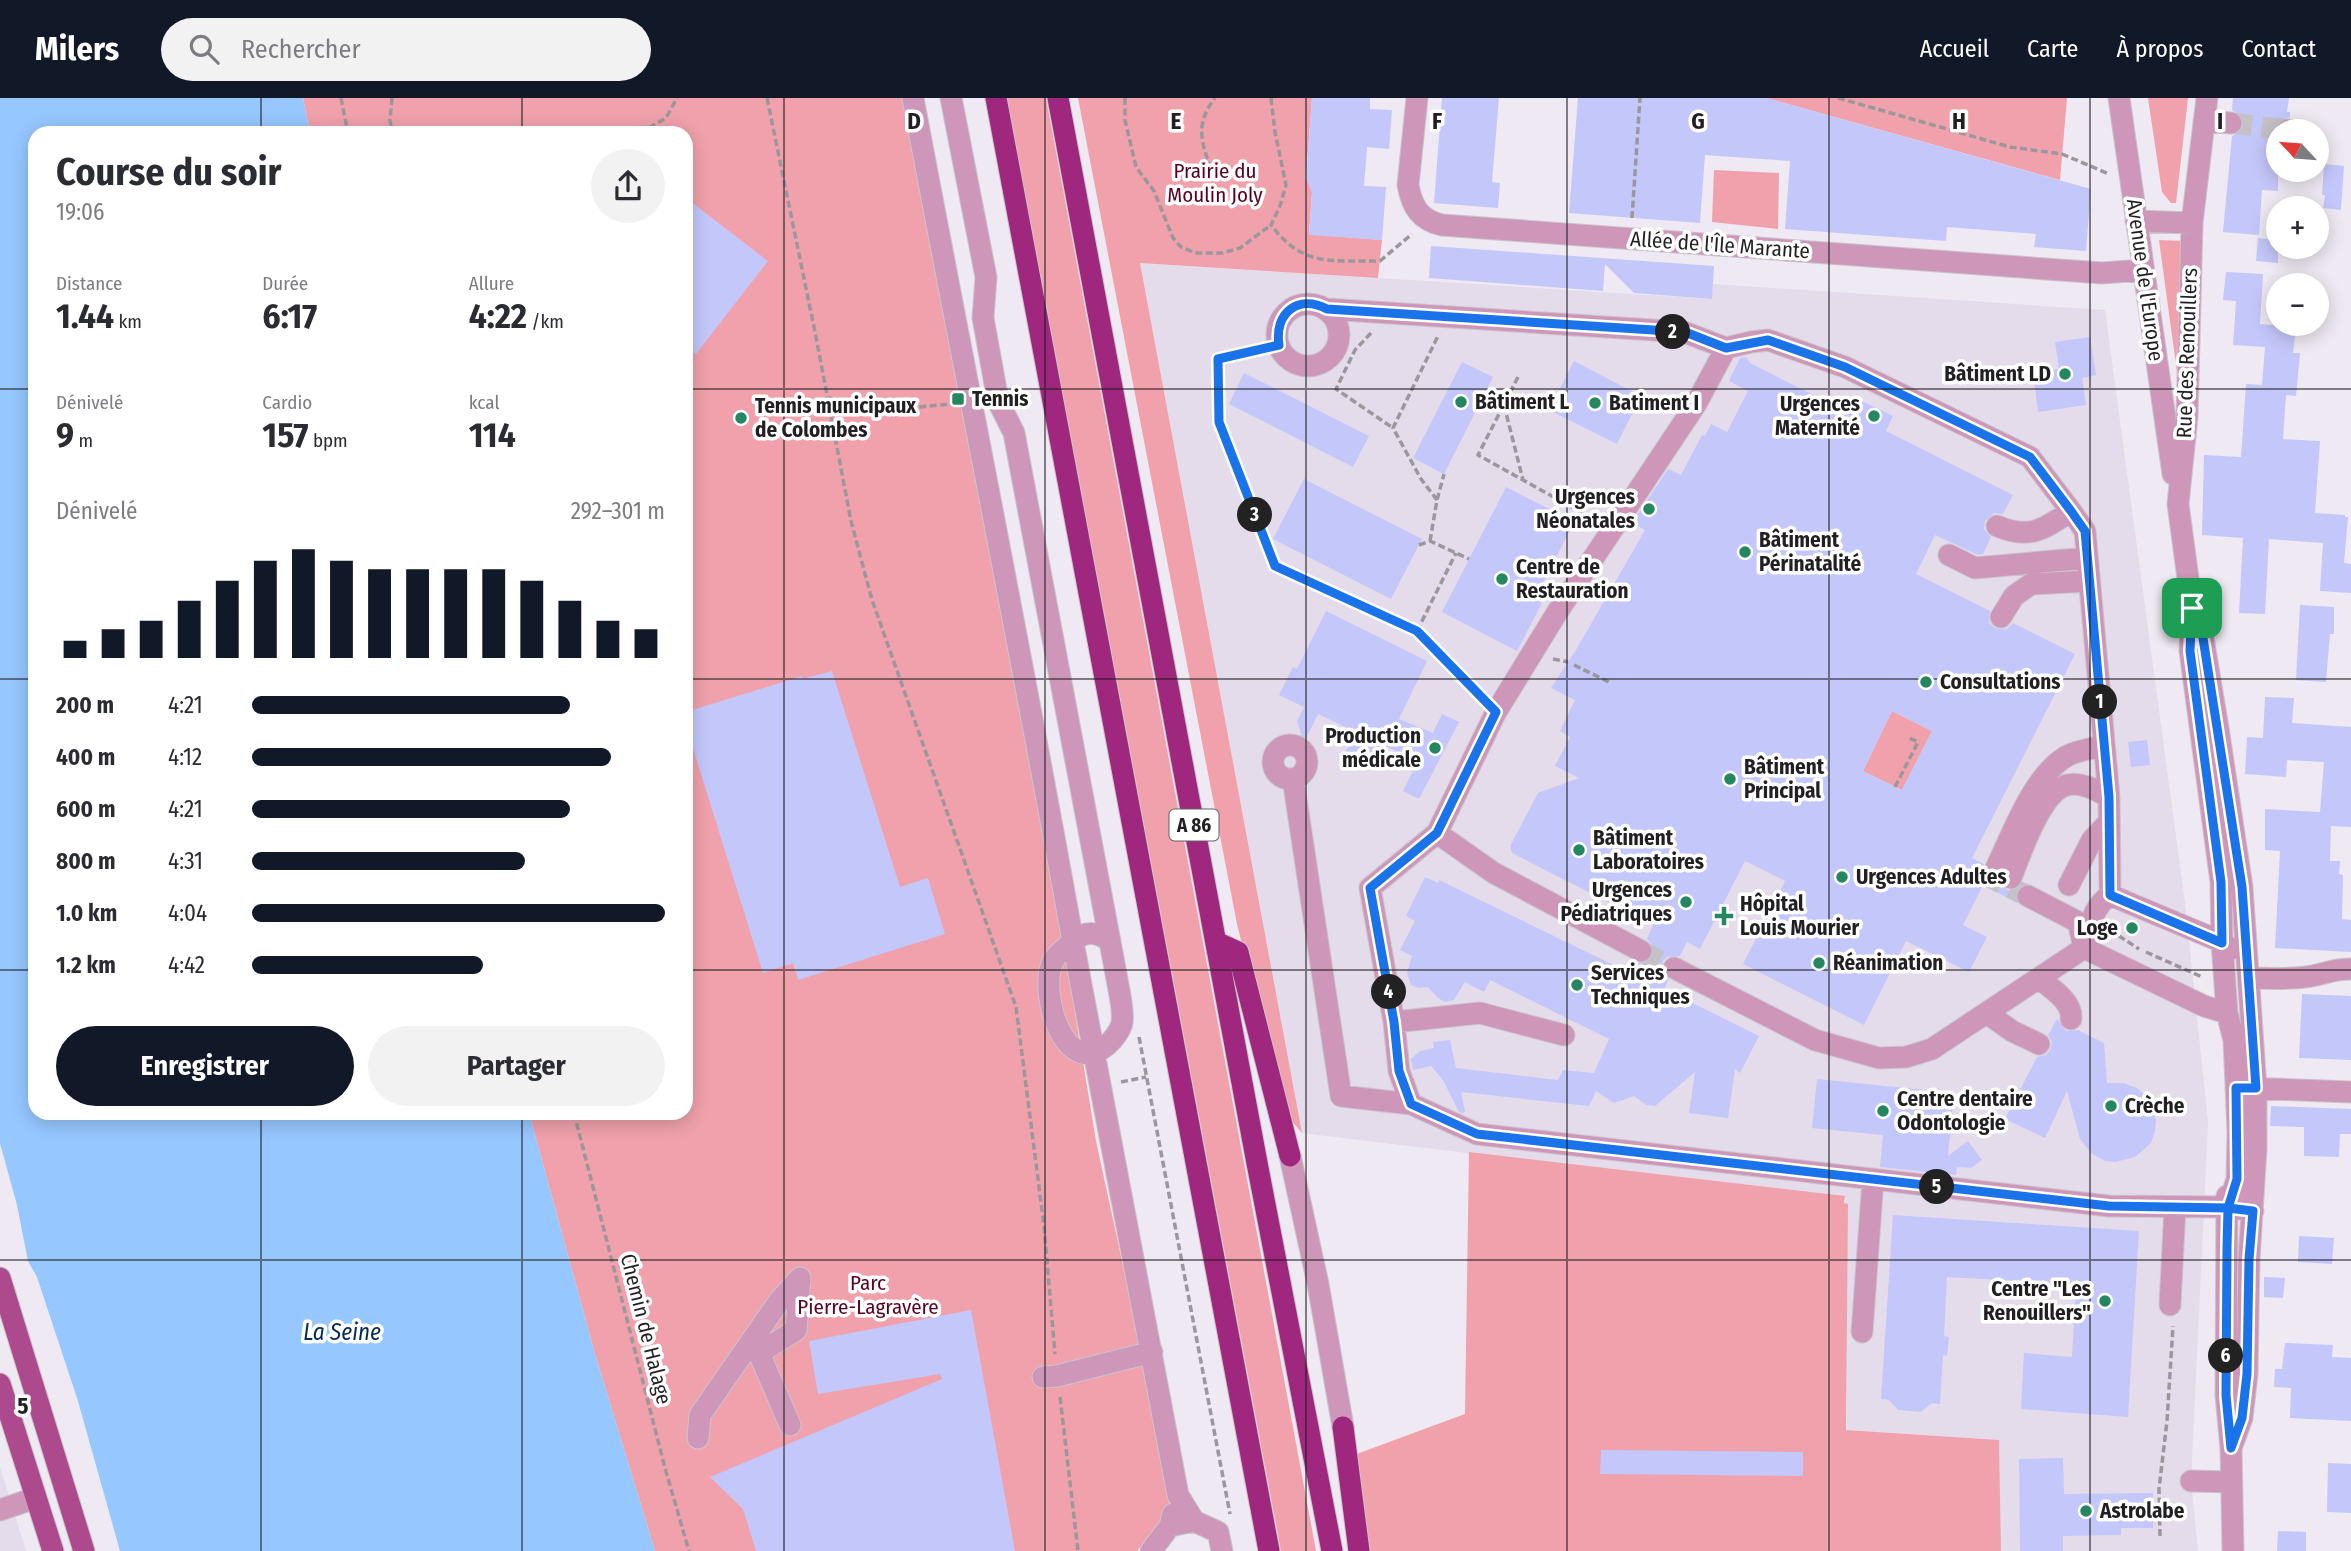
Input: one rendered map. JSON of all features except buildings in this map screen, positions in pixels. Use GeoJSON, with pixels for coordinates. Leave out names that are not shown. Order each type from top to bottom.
{"type":"FeatureCollection","features":[{"type":"Feature","properties":{"kind":"highway"},"geometry":{"type":"LineString","coordinates":[[996,98],[1269,1551]]}},
{"type":"Feature","properties":{"kind":"highway","name":"A 86"},"geometry":{"type":"LineString","coordinates":[[1058,98],[1332,1551]]}},
{"type":"Feature","properties":{"kind":"highway"},"geometry":{"type":"LineString","coordinates":[[1216,942],[1238,952],[1290,1156]]}},
{"type":"Feature","properties":{"kind":"highway"},"geometry":{"type":"LineString","coordinates":[[1343,1427],[1359,1551]]}},
{"type":"Feature","properties":{"kind":"main road"},"geometry":{"type":"LineString","coordinates":[[0,1278],[44,1421],[59,1486],[81,1544]]}},
{"type":"Feature","properties":{"kind":"main road"},"geometry":{"type":"LineString","coordinates":[[0,1384],[53,1551]]}},
{"type":"Feature","properties":{"kind":"main road"},"geometry":{"type":"LineString","coordinates":[[35,1498],[59,1486]]}},
{"type":"Feature","properties":{"kind":"street"},"geometry":{"type":"LineString","coordinates":[[913,98],[985,484],[1028,689],[1178,1495],[1194,1521],[1219,1532],[1222,1551]]}},
{"type":"Feature","properties":{"kind":"street"},"geometry":{"type":"LineString","coordinates":[[951,98],[986,277],[983,318],[993,372],[1000,405],[1014,433],[1023,478],[1110,941],[1122,1021],[1112,1041],[1104,1048],[1094,1052],[1082,1052],[1063,1038],[1057,1029],[1047,987],[1054,959],[1080,936],[1090,933],[1110,941]]}},
{"type":"Feature","properties":{"kind":"street"},"geometry":{"type":"LineString","coordinates":[[1416,98],[1408,185],[1416,210],[1427,221]]}},
{"type":"Feature","properties":{"kind":"street","name":"Avenue de l'Europe"},"geometry":{"type":"LineString","coordinates":[[2119,98],[2178,504]]}},
{"type":"Feature","properties":{"kind":"street","name":"Rue des Renouillers"},"geometry":{"type":"LineString","coordinates":[[2207,98],[2192,223],[2187,417],[2178,504],[2192,608],[2190,651],[2221,882],[2227,1013],[2246,1088],[2237,1179],[2228,1208]]}},
{"type":"Feature","properties":{"kind":"street"},"geometry":{"type":"LineString","coordinates":[[2204,121],[2231,123]]}},
{"type":"Feature","properties":{"kind":"street","name":"Allée de l'Île Marante"},"geometry":{"type":"LineString","coordinates":[[1427,221],[1442,225],[2102,273],[2143,270]]}},
{"type":"Feature","properties":{"kind":"street"},"geometry":{"type":"LineString","coordinates":[[2136,221],[2192,223]]}},
{"type":"Feature","properties":{"kind":"street"},"geometry":{"type":"LineString","coordinates":[[1327,309],[1339,327],[1337,348],[1322,362],[1302,365],[1292,361],[1279,345],[1279,325],[1290,309],[1308,303],[1327,309],[1685,332],[1726,348],[1768,340],[1845,367],[2030,457],[2085,531],[2109,797],[2110,895]]}},
{"type":"Feature","properties":{"kind":"street"},"geometry":{"type":"LineString","coordinates":[[1411,1104],[1399,1071],[1394,1022],[1370,888],[1437,833],[1496,712],[1558,611],[1696,404],[1726,348]]}},
{"type":"Feature","properties":{"kind":"street"},"geometry":{"type":"LineString","coordinates":[[982,462],[997,448],[1006,448],[1018,454]]}},
{"type":"Feature","properties":{"kind":"street"},"geometry":{"type":"LineString","coordinates":[[985,484],[997,490],[1009,491],[1023,478]]}},
{"type":"Feature","properties":{"kind":"street"},"geometry":{"type":"LineString","coordinates":[[1997,526],[2023,534],[2042,530],[2071,511]]}},
{"type":"Feature","properties":{"kind":"street"},"geometry":{"type":"LineString","coordinates":[[1949,555],[1975,568],[2087,558]]}},
{"type":"Feature","properties":{"kind":"street"},"geometry":{"type":"LineString","coordinates":[[2001,617],[2014,596],[2031,584],[2089,580]]}},
{"type":"Feature","properties":{"kind":"street","name":"Rue des Renouillers"},"geometry":{"type":"LineString","coordinates":[[2192,608],[2203,638],[2218,728],[2242,887],[2248,969],[2246,1088],[2253,1211],[2249,1259],[2247,1374],[2242,1418],[2231,1448]]}},
{"type":"Feature","properties":{"kind":"street"},"geometry":{"type":"LineString","coordinates":[[2104,745],[2069,755],[2053,766],[2037,785],[2003,874],[2055,790],[2065,785],[2077,784],[2109,797]]}},
{"type":"Feature","properties":{"kind":"street"},"geometry":{"type":"LineString","coordinates":[[1293,779],[1341,1096],[1411,1104],[1477,1134],[2109,1206],[2228,1208],[2253,1211]]}},
{"type":"Feature","properties":{"kind":"street"},"geometry":{"type":"LineString","coordinates":[[2069,885],[2092,840],[2109,822]]}},
{"type":"Feature","properties":{"kind":"street"},"geometry":{"type":"LineString","coordinates":[[1437,833],[1494,873],[1641,951]]}},
{"type":"Feature","properties":{"kind":"street"},"geometry":{"type":"LineString","coordinates":[[2110,895],[2222,943],[2248,969],[2295,978],[2315,976],[2331,969],[2351,969]]}},
{"type":"Feature","properties":{"kind":"street"},"geometry":{"type":"LineString","coordinates":[[1674,968],[1815,1040],[1879,1058],[1906,1057],[1933,1049],[2084,948],[2093,919],[2103,900],[2110,895]]}},
{"type":"Feature","properties":{"kind":"street"},"geometry":{"type":"LineString","coordinates":[[2028,896],[2078,922],[2084,948]]}},
{"type":"Feature","properties":{"kind":"street"},"geometry":{"type":"LineString","coordinates":[[2084,948],[2204,1006],[2227,1013]]}},
{"type":"Feature","properties":{"kind":"street"},"geometry":{"type":"LineString","coordinates":[[2040,979],[2068,1005],[2072,1012],[2071,1019]]}},
{"type":"Feature","properties":{"kind":"street"},"geometry":{"type":"LineString","coordinates":[[1394,1022],[1480,1013],[1564,1035]]}},
{"type":"Feature","properties":{"kind":"street","name":"Rue des Renouillers"},"geometry":{"type":"LineString","coordinates":[[2227,1013],[2222,1030],[2221,1049],[2225,1130],[2223,1173],[2228,1208],[2226,1395],[2231,1448],[2233,1551]]}},
{"type":"Feature","properties":{"kind":"street"},"geometry":{"type":"LineString","coordinates":[[1988,1014],[2012,1031],[2039,1044]]}},
{"type":"Feature","properties":{"kind":"street"},"geometry":{"type":"LineString","coordinates":[[2246,1088],[2351,1092]]}},
{"type":"Feature","properties":{"kind":"street"},"geometry":{"type":"LineString","coordinates":[[1290,1156],[1318,1284],[1343,1427]]}},
{"type":"Feature","properties":{"kind":"street"},"geometry":{"type":"LineString","coordinates":[[1863,1332],[1873,1180]]}},
{"type":"Feature","properties":{"kind":"street"},"geometry":{"type":"LineString","coordinates":[[2172,1310],[2175,1207]]}},
{"type":"Feature","properties":{"kind":"street"},"geometry":{"type":"LineString","coordinates":[[698,1438],[701,1415],[780,1300],[800,1278],[796,1330],[759,1353],[790,1424]]}},
{"type":"Feature","properties":{"kind":"street"},"geometry":{"type":"LineString","coordinates":[[1050,1376],[1152,1352]]}},
{"type":"Feature","properties":{"kind":"street"},"geometry":{"type":"LineString","coordinates":[[2191,1482],[2231,1482]]}},
{"type":"Feature","properties":{"kind":"street"},"geometry":{"type":"LineString","coordinates":[[1151,1551],[1170,1526],[1178,1495]]}},
{"type":"Feature","properties":{"kind":"street"},"geometry":{"type":"LineString","coordinates":[[0,1510],[35,1498]]}},
{"type":"Feature","properties":{"kind":"street"},"geometry":{"type":"LineString","coordinates":[[1170,1526],[1194,1521]]}},
{"type":"Feature","properties":{"kind":"path"},"geometry":{"type":"LineString","coordinates":[[341,98],[347,126]]}},
{"type":"Feature","properties":{"kind":"path"},"geometry":{"type":"LineString","coordinates":[[391,126],[392,98]]}},
{"type":"Feature","properties":{"kind":"path"},"geometry":{"type":"LineString","coordinates":[[652,126],[666,118],[677,98]]}},
{"type":"Feature","properties":{"kind":"path"},"geometry":{"type":"LineString","coordinates":[[767,98],[850,521],[872,600],[1016,1007],[1044,1226],[1050,1376],[1078,1551]]}},
{"type":"Feature","properties":{"kind":"path"},"geometry":{"type":"LineString","coordinates":[[1125,98],[1125,120],[1136,167],[1154,191],[1173,238],[1181,247],[1207,254],[1240,248],[1271,225],[1280,206],[1286,185],[1275,132],[1272,98]]}},
{"type":"Feature","properties":{"kind":"path"},"geometry":{"type":"LineString","coordinates":[[1211,169],[1201,133],[1205,112],[1215,98]]}},
{"type":"Feature","properties":{"kind":"path"},"geometry":{"type":"LineString","coordinates":[[1632,239],[1640,98]]}},
{"type":"Feature","properties":{"kind":"path"},"geometry":{"type":"LineString","coordinates":[[1838,98],[2010,147],[2062,154],[2130,183]]}},
{"type":"Feature","properties":{"kind":"path"},"geometry":{"type":"LineString","coordinates":[[1271,225],[1282,239],[1306,256],[1324,260],[1380,261],[1427,221]]}},
{"type":"Feature","properties":{"kind":"path"},"geometry":{"type":"LineString","coordinates":[[1377,330],[1368,334],[1355,350],[1336,389],[1393,428],[1421,479],[1437,500]]}},
{"type":"Feature","properties":{"kind":"path"},"geometry":{"type":"LineString","coordinates":[[1393,428],[1438,335],[1428,330]]}},
{"type":"Feature","properties":{"kind":"path"},"geometry":{"type":"LineString","coordinates":[[1279,345],[1218,359],[1219,422],[1275,566],[1417,631],[1496,712]]}},
{"type":"Feature","properties":{"kind":"path"},"geometry":{"type":"LineString","coordinates":[[1518,377],[1478,454],[1612,530]]}},
{"type":"Feature","properties":{"kind":"path"},"geometry":{"type":"LineString","coordinates":[[826,398],[873,402],[899,409],[959,403],[961,419],[973,417]]}},
{"type":"Feature","properties":{"kind":"path"},"geometry":{"type":"LineString","coordinates":[[1504,405],[1523,480]]}},
{"type":"Feature","properties":{"kind":"path"},"geometry":{"type":"LineString","coordinates":[[1430,541],[1444,474]]}},
{"type":"Feature","properties":{"kind":"path"},"geometry":{"type":"LineString","coordinates":[[1419,545],[1430,541],[1469,559]]}},
{"type":"Feature","properties":{"kind":"path"},"geometry":{"type":"LineString","coordinates":[[1417,631],[1456,553]]}},
{"type":"Feature","properties":{"kind":"path"},"geometry":{"type":"LineString","coordinates":[[1574,665],[1609,682]]}},
{"type":"Feature","properties":{"kind":"path"},"geometry":{"type":"LineString","coordinates":[[1895,787],[1917,743],[1907,737]]}},
{"type":"Feature","properties":{"kind":"path"},"geometry":{"type":"LineString","coordinates":[[2093,919],[2138,948],[2202,977]]}},
{"type":"Feature","properties":{"kind":"path"},"geometry":{"type":"LineString","coordinates":[[1146,1077],[1230,1516]]}},
{"type":"Feature","properties":{"kind":"path","name":"Chemin de Halage"},"geometry":{"type":"LineString","coordinates":[[576,1120],[665,1468],[690,1551]]}},
{"type":"Feature","properties":{"kind":"path"},"geometry":{"type":"LineString","coordinates":[[2160,1536],[2159,1489],[2167,1421],[2172,1310]]}},
{"type":"Feature","properties":{"kind":"shaded area","name":"Hôpital Louis Mourier"},"geometry":{"type":"Polygon","coordinates":[[[1140,263],[1711,299],[1713,284],[2105,310],[2185,903],[2208,1122],[2191,1481],[2198,1551],[2001,1551],[1999,1440],[1847,1430],[1846,1199],[1302,1133],[1140,263]]]}},
{"type":"Feature","properties":{"kind":"shaded area"},"geometry":{"type":"Polygon","coordinates":[[[0,1467],[26,1551],[0,1551],[0,1467]]]}},
{"type":"Feature","properties":{"kind":"green space","name":"Parc Pierre-Lagravère"},"geometry":{"type":"Polygon","coordinates":[[[303,98],[904,98],[1056,898],[1096,1141],[1142,1353],[1170,1508],[1137,1551],[655,1551],[595,1354],[531,1120],[693,1120],[693,126],[309,126],[303,98]]]}},
{"type":"Feature","properties":{"kind":"green space"},"geometry":{"type":"Polygon","coordinates":[[[1007,98],[1046,98],[1316,1551],[1281,1551],[1007,98]]]}},
{"type":"Feature","properties":{"kind":"green space","name":"Prairie du Moulin Joly"},"geometry":{"type":"Polygon","coordinates":[[[1078,98],[1312,98],[1306,177],[1312,192],[1309,234],[1382,240],[1378,278],[1140,263],[1302,1133],[1284,1112],[1237,924],[1078,98]]]}},
{"type":"Feature","properties":{"kind":"green space"},"geometry":{"type":"Polygon","coordinates":[[[1766,98],[2067,98],[2060,180],[1766,98]]]}},
{"type":"Feature","properties":{"kind":"green space"},"geometry":{"type":"Polygon","coordinates":[[[2148,98],[2188,98],[2176,203],[2171,203],[2162,192],[2148,98]]]}},
{"type":"Feature","properties":{"kind":"green space"},"geometry":{"type":"Polygon","coordinates":[[[1714,170],[1779,173],[1778,229],[1712,222],[1714,170]]]}},
{"type":"Feature","properties":{"kind":"green space"},"geometry":{"type":"Polygon","coordinates":[[[2159,240],[2182,241],[2179,372],[2177,372],[2159,240]]]}},
{"type":"Feature","properties":{"kind":"green space"},"geometry":{"type":"Polygon","coordinates":[[[1892,711],[1932,731],[1902,790],[1863,771],[1892,711]]]}},
{"type":"Feature","properties":{"kind":"green space"},"geometry":{"type":"Polygon","coordinates":[[[1469,1152],[1845,1196],[1844,1203],[1848,1204],[1846,1430],[1999,1440],[2001,1551],[1367,1551],[1354,1455],[1465,1414],[1469,1152]]]}},
{"type":"Feature","properties":{"kind":"water","name":"La Seine"},"geometry":{"type":"Polygon","coordinates":[[[0,98],[303,98],[309,126],[28,126],[28,1120],[531,1120],[595,1354],[655,1551],[120,1551],[78,1401],[37,1277],[28,1261],[17,1205],[0,1143],[0,98]]]}},
{"type":"Feature","properties":{"kind":"tunnel"},"geometry":{"type":"LineString","coordinates":[[2231,123],[2266,127]]}},
{"type":"Feature","properties":{"kind":"tunnel"},"geometry":{"type":"LineString","coordinates":[[1995,870],[1991,878],[2028,896]]}},
{"type":"Feature","properties":{"kind":"tunnel"},"geometry":{"type":"LineString","coordinates":[[1641,951],[1674,968]]}},
{"type":"Feature","properties":{"kind":"place","name":"Bâtiment LD"},"geometry":{"type":"Point","coordinates":[2065,374]}},
{"type":"Feature","properties":{"kind":"place","name":"Tennis"},"geometry":{"type":"Point","coordinates":[958,399]}},
{"type":"Feature","properties":{"kind":"place","name":"Bâtiment L"},"geometry":{"type":"Point","coordinates":[1461,402]}},
{"type":"Feature","properties":{"kind":"place","name":"Batiment I"},"geometry":{"type":"Point","coordinates":[1595,403]}},
{"type":"Feature","properties":{"kind":"place","name":"Urgences Maternité"},"geometry":{"type":"Point","coordinates":[1874,416]}},
{"type":"Feature","properties":{"kind":"place","name":"Tennis municipaux de Colombes"},"geometry":{"type":"Point","coordinates":[741,418]}},
{"type":"Feature","properties":{"kind":"place","name":"Urgences Néonatales"},"geometry":{"type":"Point","coordinates":[1649,509]}},
{"type":"Feature","properties":{"kind":"place","name":"Bâtiment Périnatalité"},"geometry":{"type":"Point","coordinates":[1745,552]}},
{"type":"Feature","properties":{"kind":"place","name":"Centre de Restauration"},"geometry":{"type":"Point","coordinates":[1502,579]}},
{"type":"Feature","properties":{"kind":"place","name":"Consultations"},"geometry":{"type":"Point","coordinates":[1926,682]}},
{"type":"Feature","properties":{"kind":"place","name":"Production médicale"},"geometry":{"type":"Point","coordinates":[1435,748]}},
{"type":"Feature","properties":{"kind":"place","name":"Bâtiment Principal"},"geometry":{"type":"Point","coordinates":[1730,779]}},
{"type":"Feature","properties":{"kind":"place","name":"Bâtiment Laboratoires"},"geometry":{"type":"Point","coordinates":[1579,850]}},
{"type":"Feature","properties":{"kind":"place","name":"Urgences Adultes"},"geometry":{"type":"Point","coordinates":[1842,877]}},
{"type":"Feature","properties":{"kind":"place","name":"Urgences Pédiatriques"},"geometry":{"type":"Point","coordinates":[1686,902]}},
{"type":"Feature","properties":{"kind":"place","name":"Hôpital Louis Mourier"},"geometry":{"type":"Point","coordinates":[1724,916]}},
{"type":"Feature","properties":{"kind":"place","name":"Loge"},"geometry":{"type":"Point","coordinates":[2132,928]}},
{"type":"Feature","properties":{"kind":"place","name":"Réanimation"},"geometry":{"type":"Point","coordinates":[1819,963]}},
{"type":"Feature","properties":{"kind":"place","name":"Services Techniques"},"geometry":{"type":"Point","coordinates":[1577,985]}},
{"type":"Feature","properties":{"kind":"place","name":"Crèche"},"geometry":{"type":"Point","coordinates":[2111,1106]}},
{"type":"Feature","properties":{"kind":"place","name":"Centre dentaire Odontologie"},"geometry":{"type":"Point","coordinates":[1883,1111]}},
{"type":"Feature","properties":{"kind":"place","name":"Centre \"Les Renouillers\""},"geometry":{"type":"Point","coordinates":[2105,1301]}},
{"type":"Feature","properties":{"kind":"place","name":"Astrolabe"},"geometry":{"type":"Point","coordinates":[2086,1511]}},
{"type":"Feature","properties":{"kind":"route"},"geometry":{"type":"LineString","coordinates":[[2192,608],[2190,651],[2221,882],[2222,943],[2110,895],[2109,797],[2085,531],[2030,457],[1845,367],[1768,340],[1726,348],[1685,332],[1327,309],[1308,303],[1290,309],[1283,316],[1277,335],[1279,345],[1218,359],[1219,422],[1275,566],[1417,631],[1496,712],[1437,833],[1370,888],[1394,1022],[1399,1071],[1411,1104],[1477,1134],[2109,1206],[2228,1208],[2253,1211],[2249,1259],[2247,1374],[2242,1418],[2231,1448],[2226,1395],[2227,1248],[2228,1208],[2237,1179],[2236,1088],[2256,1088],[2242,887],[2203,638],[2192,608]]}}]}
